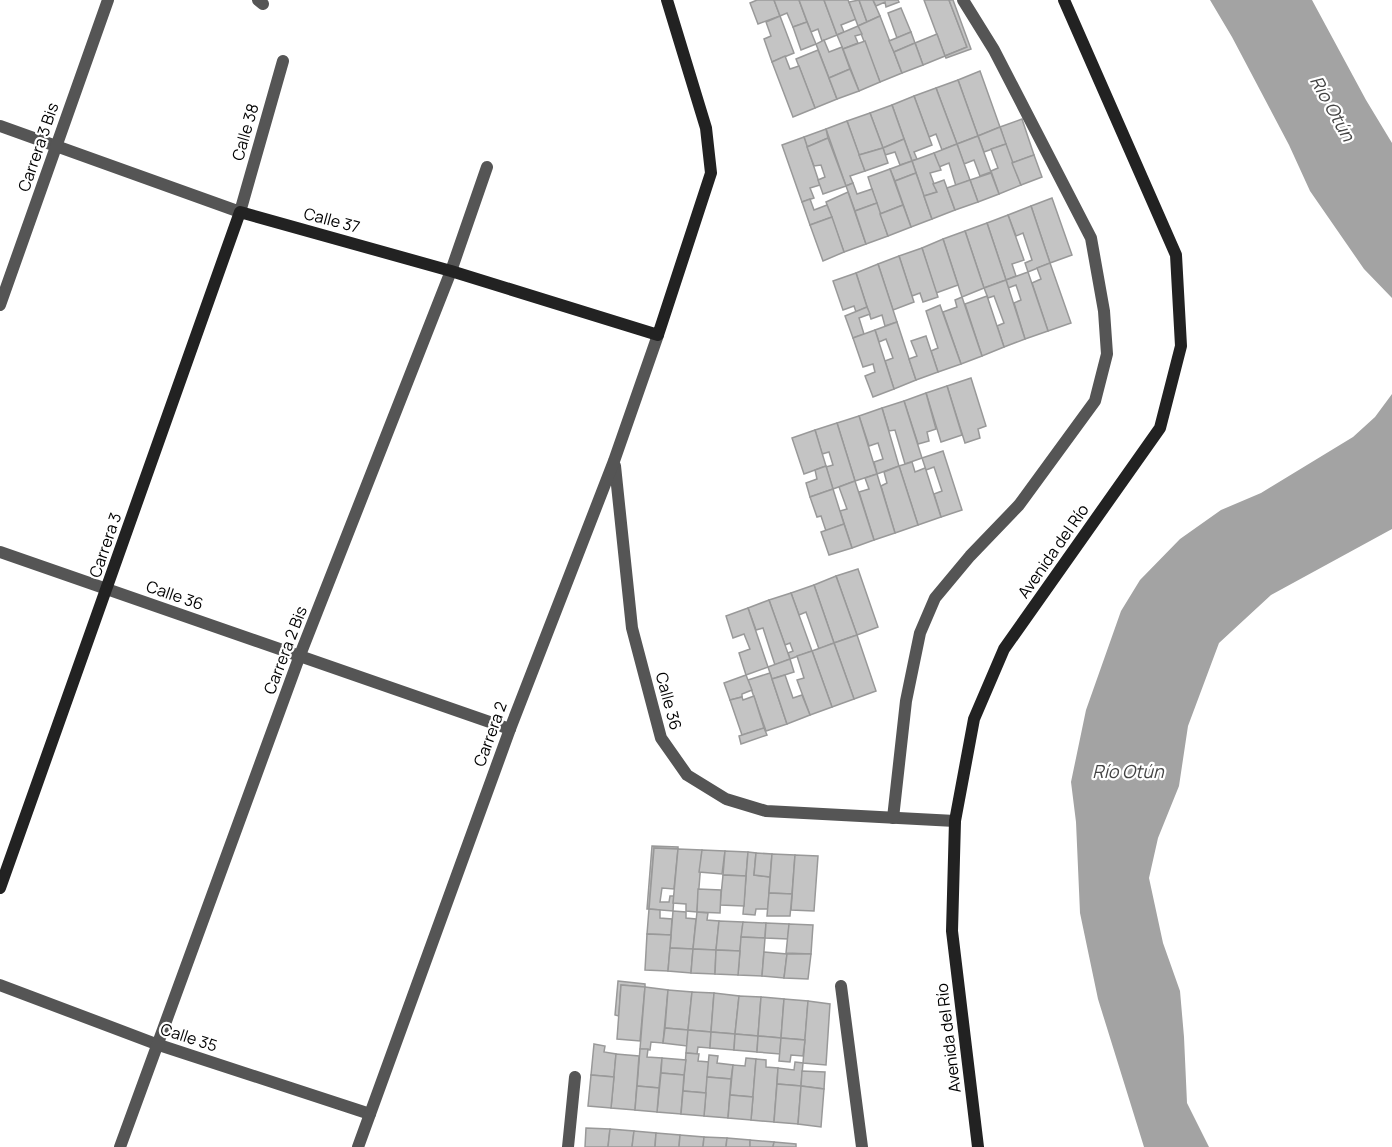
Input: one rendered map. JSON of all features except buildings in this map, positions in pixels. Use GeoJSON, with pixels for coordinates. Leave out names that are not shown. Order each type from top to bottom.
{"type":"FeatureCollection","features":[{"type":"Feature","properties":{"kind":"street","name":"Carrera 3 Bis"},"geometry":{"type":"LineString","coordinates":[[0,305],[108,0]]}},
{"type":"Feature","properties":{"kind":"street"},"geometry":{"type":"LineString","coordinates":[[658,335],[711,173],[706,128],[667,0]]}},
{"type":"Feature","properties":{"kind":"street"},"geometry":{"type":"LineString","coordinates":[[893,818],[906,701],[920,633],[935,598],[970,556],[1019,505],[1095,401],[1107,354],[1104,311],[1091,238],[994,50],[963,0]]}},
{"type":"Feature","properties":{"kind":"street","name":"Avenida del Río"},"geometry":{"type":"LineString","coordinates":[[978,1147],[952,931],[955,821],[974,719],[1004,649],[1160,428],[1181,346],[1176,255],[1064,0]]}},
{"type":"Feature","properties":{"kind":"street","name":"Calle 38"},"geometry":{"type":"LineString","coordinates":[[240,212],[283,62]]}},
{"type":"Feature","properties":{"kind":"street","name":"Calle 37"},"geometry":{"type":"LineString","coordinates":[[0,126],[240,212],[452,271],[658,335]]}},
{"type":"Feature","properties":{"kind":"street","name":"Carrera 2 Bis"},"geometry":{"type":"LineString","coordinates":[[120,1147],[300,655],[452,271],[487,167]]}},
{"type":"Feature","properties":{"kind":"street","name":"Carrera 3"},"geometry":{"type":"LineString","coordinates":[[0,888],[240,212]]}},
{"type":"Feature","properties":{"kind":"street","name":"Carrera 2"},"geometry":{"type":"LineString","coordinates":[[358,1147],[510,729],[614,461],[658,335]]}},
{"type":"Feature","properties":{"kind":"street","name":"Calle 36"},"geometry":{"type":"LineString","coordinates":[[614,461],[632,628],[661,738],[687,775],[726,799],[766,812],[955,821]]}},
{"type":"Feature","properties":{"kind":"street","name":"Calle 36"},"geometry":{"type":"LineString","coordinates":[[0,552],[510,729]]}},
{"type":"Feature","properties":{"kind":"street","name":"Calle 35"},"geometry":{"type":"LineString","coordinates":[[0,985],[156,1044],[370,1114]]}},
{"type":"Feature","properties":{"kind":"street"},"geometry":{"type":"LineString","coordinates":[[842,986],[862,1147]]}},
{"type":"Feature","properties":{"kind":"street"},"geometry":{"type":"LineString","coordinates":[[568,1147],[575,1077]]}},
{"type":"Feature","properties":{"kind":"water","name":"Río Otún"},"geometry":{"type":"Polygon","coordinates":[[[1210,0],[1312,0],[1392,143],[1392,298],[1364,269],[1310,191],[1289,145],[1210,0]]]}},
{"type":"Feature","properties":{"kind":"water","name":"Río Otún"},"geometry":{"type":"Polygon","coordinates":[[[1392,394],[1392,529],[1271,595],[1219,643],[1188,726],[1179,786],[1158,838],[1149,878],[1163,943],[1180,991],[1187,1103],[1209,1147],[1144,1147],[1098,999],[1080,913],[1076,822],[1071,782],[1086,710],[1121,611],[1140,580],[1180,539],[1221,510],[1261,493],[1353,437],[1375,417],[1392,394]]]}}]}
